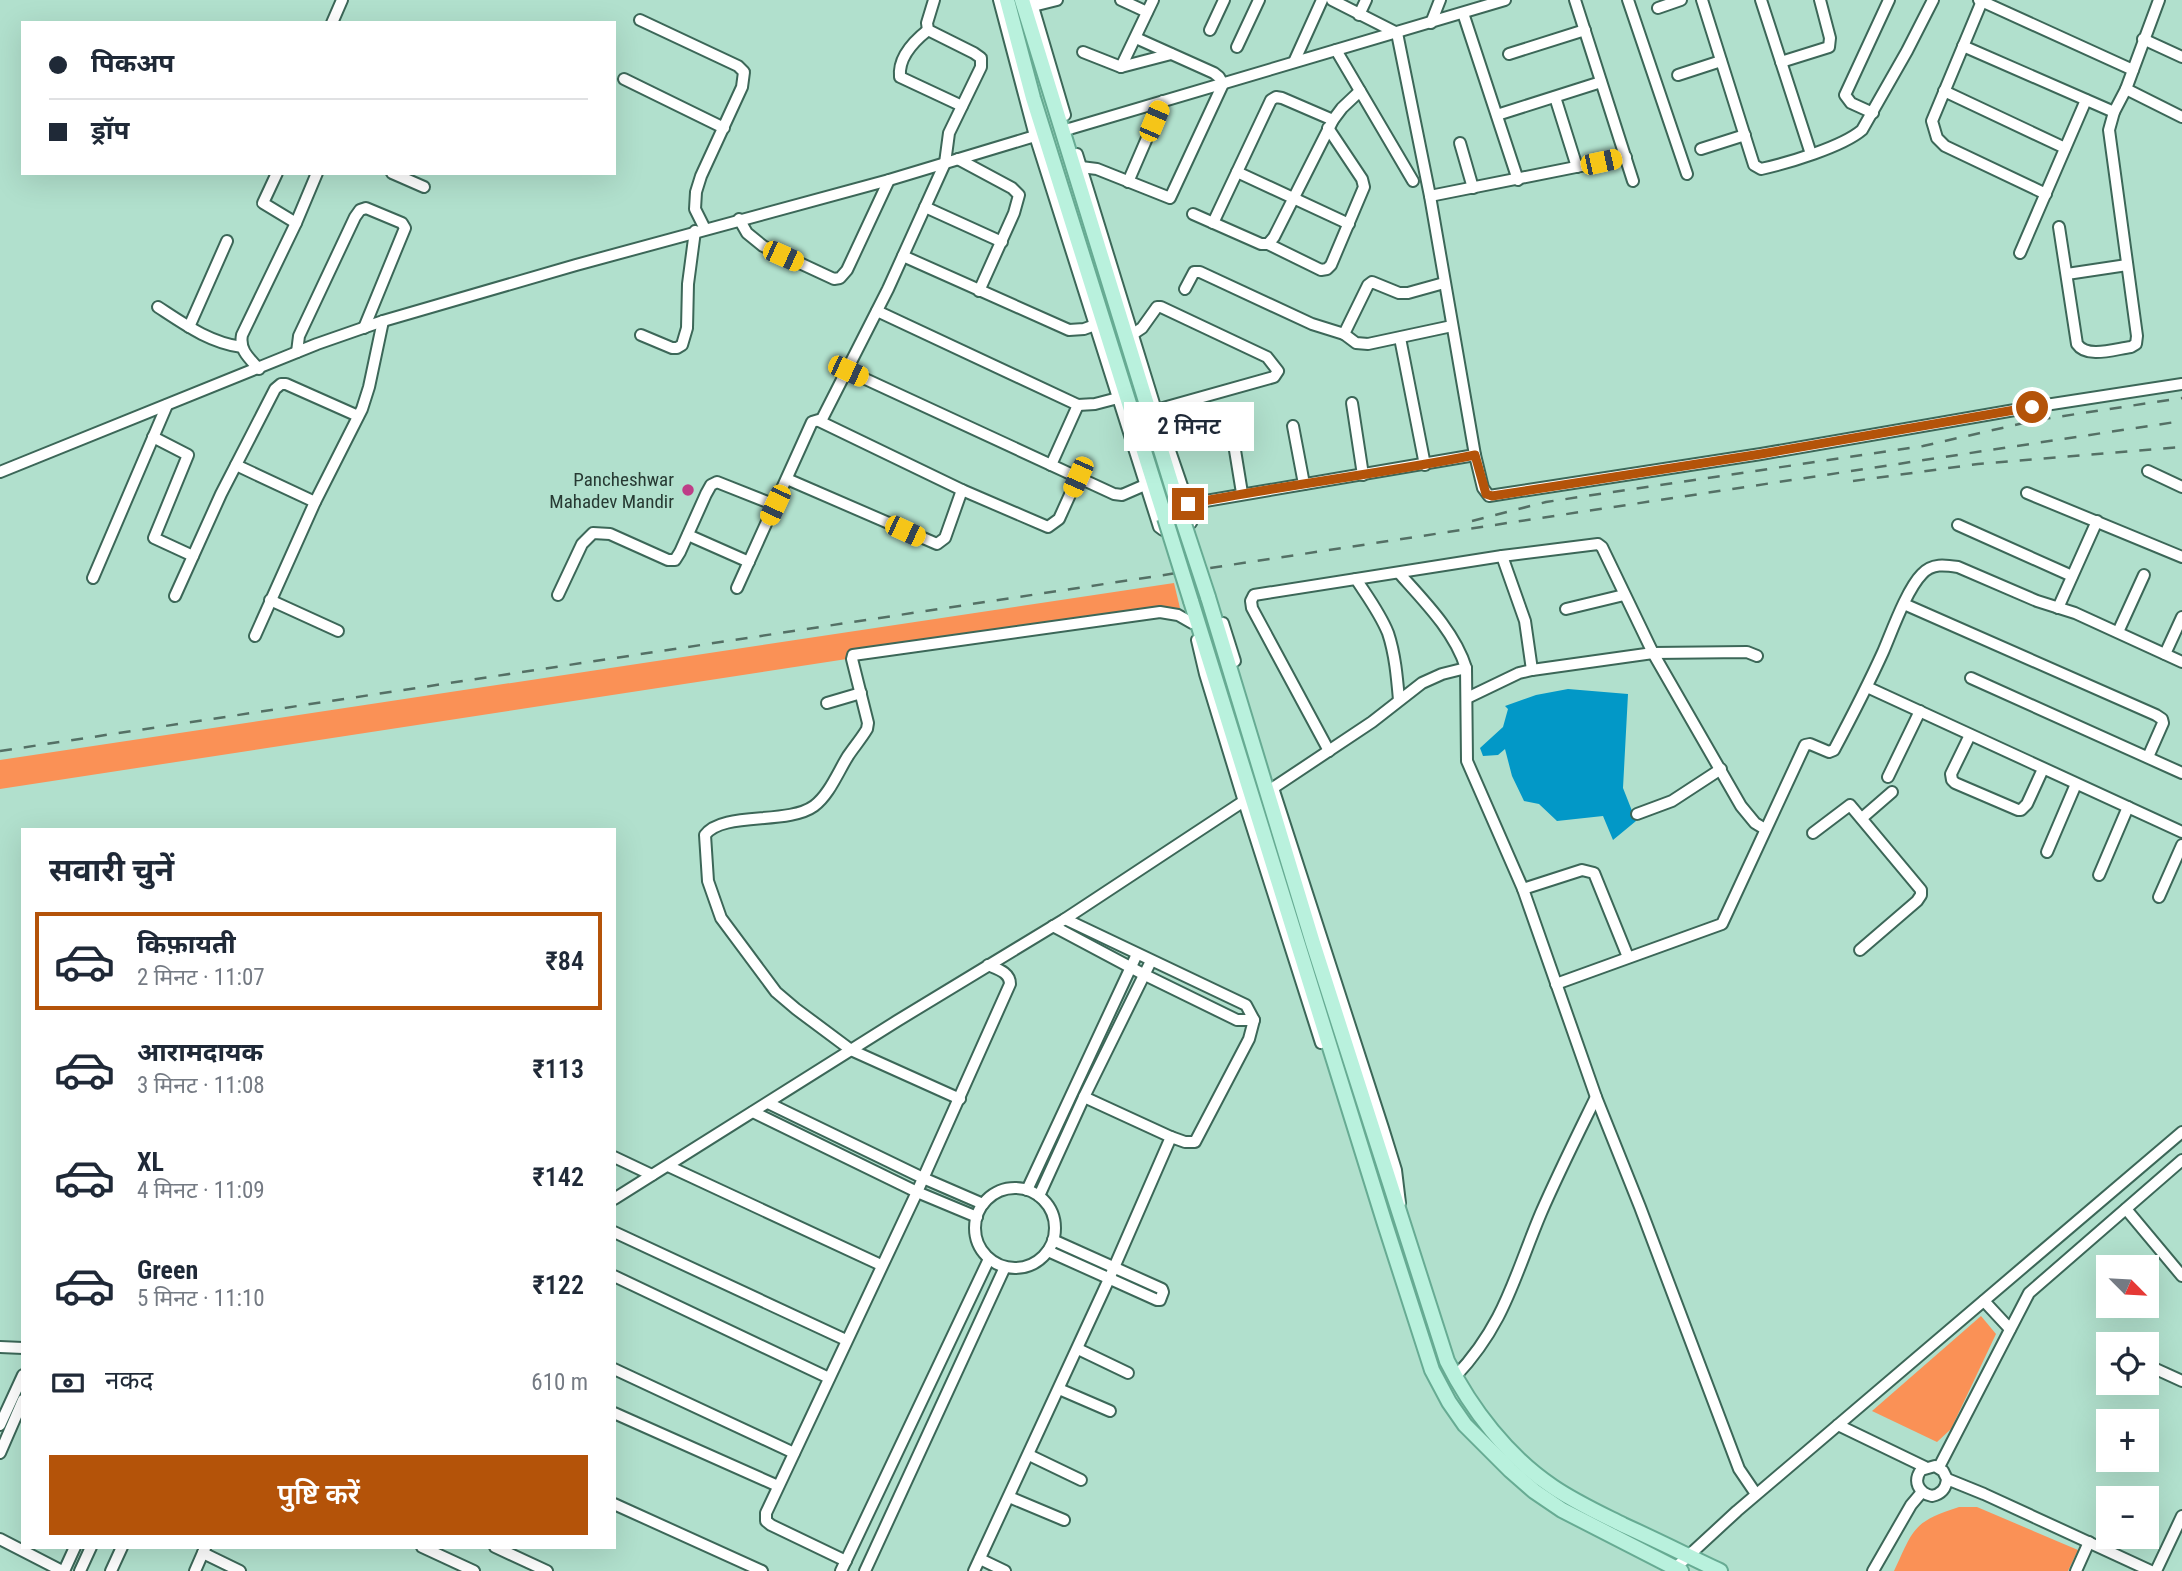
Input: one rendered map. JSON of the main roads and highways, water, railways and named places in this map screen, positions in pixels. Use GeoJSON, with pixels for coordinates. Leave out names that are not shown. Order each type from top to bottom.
{"type":"FeatureCollection","features":[{"type":"Feature","properties":{"kind":"main road"},"geometry":{"type":"LineString","coordinates":[[1007,0],[1032,98],[1432,1370],[1465,1425],[1548,1502],[1676,1570]]}},
{"type":"Feature","properties":{"kind":"main road"},"geometry":{"type":"LineString","coordinates":[[1029,2],[1185,511],[1209,600],[1313,943],[1447,1361],[1461,1389],[1504,1444],[1527,1467],[1581,1504],[1720,1571]]}},
{"type":"Feature","properties":{"kind":"water"},"geometry":{"type":"Polygon","coordinates":[[[1568,689],[1628,694],[1623,788],[1636,821],[1613,840],[1603,816],[1557,821],[1539,804],[1524,801],[1512,776],[1505,749],[1498,755],[1483,756],[1480,748],[1503,727],[1508,709],[1505,706],[1536,695],[1568,689]]]}},
{"type":"Feature","properties":{"kind":"railway"},"geometry":{"type":"LineString","coordinates":[[1472,521],[1546,502],[1923,446],[2037,420],[2182,398]]}},
{"type":"Feature","properties":{"kind":"railway"},"geometry":{"type":"LineString","coordinates":[[0,751],[2182,421]]}},
{"type":"Feature","properties":{"kind":"railway"},"geometry":{"type":"LineString","coordinates":[[1853,481],[1978,464],[2182,447]]}},
{"type":"Feature","properties":{"kind":"place","name":"Pancheshwar Mahadev Mandir"},"geometry":{"type":"Point","coordinates":[688,490]}}]}
